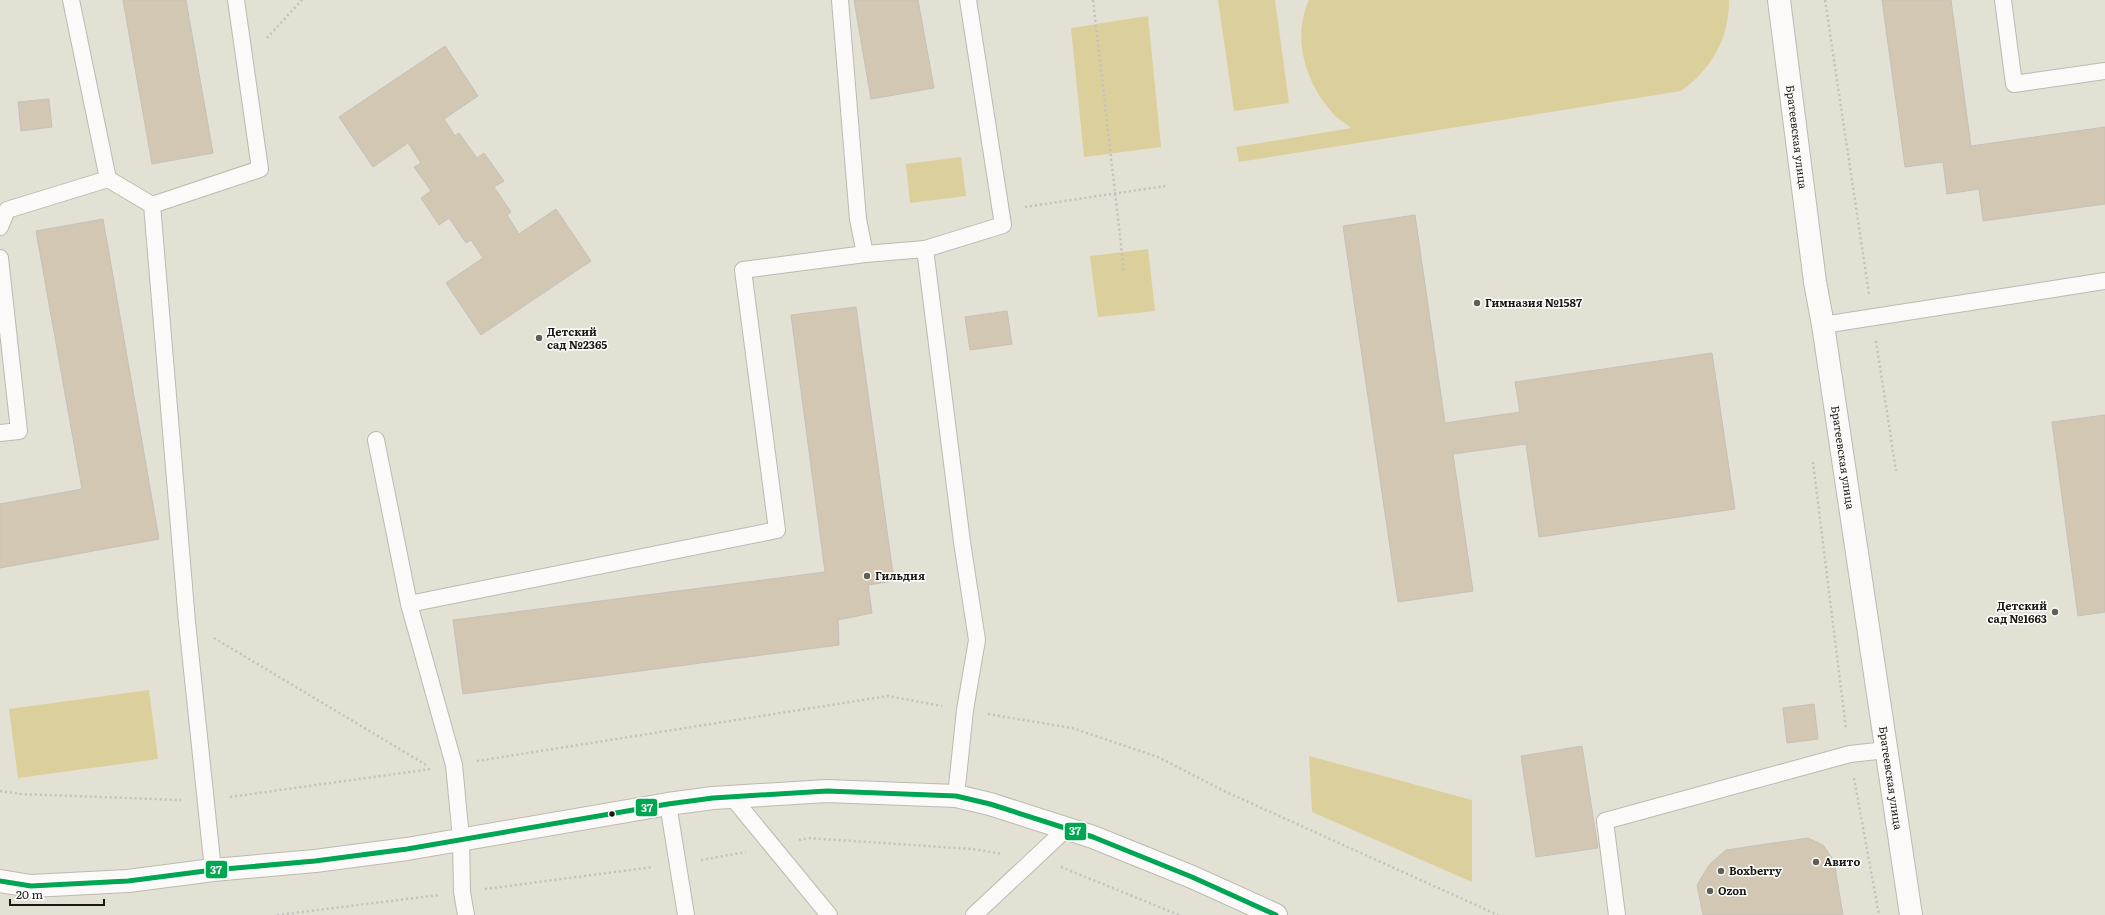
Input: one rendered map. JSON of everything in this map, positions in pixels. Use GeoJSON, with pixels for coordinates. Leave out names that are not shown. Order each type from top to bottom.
{"type":"FeatureCollection","features":[{"type":"Feature","properties":{"kind":"street","name":"Братеевская улица"},"geometry":{"type":"LineString","coordinates":[[1779,0],[1814,274],[1823,325],[1911,915]]}},
{"type":"Feature","properties":{"kind":"street"},"geometry":{"type":"LineString","coordinates":[[0,881],[30,886],[128,880],[213,870],[315,861],[407,848],[668,804],[732,797],[827,791],[956,796],[990,804],[1093,837],[1192,877],[1276,915]]}},
{"type":"Feature","properties":{"kind":"lane"},"geometry":{"type":"LineString","coordinates":[[71,0],[108,179]]}},
{"type":"Feature","properties":{"kind":"lane"},"geometry":{"type":"LineString","coordinates":[[0,227],[7,210],[108,179],[152,205],[260,169],[236,0]]}},
{"type":"Feature","properties":{"kind":"lane"},"geometry":{"type":"LineString","coordinates":[[840,0],[858,219],[865,254]]}},
{"type":"Feature","properties":{"kind":"lane"},"geometry":{"type":"LineString","coordinates":[[409,604],[777,530],[743,270],[865,254],[925,249],[1003,225],[968,0]]}},
{"type":"Feature","properties":{"kind":"lane"},"geometry":{"type":"LineString","coordinates":[[2004,0],[2014,84],[2105,71]]}},
{"type":"Feature","properties":{"kind":"lane"},"geometry":{"type":"LineString","coordinates":[[152,205],[187,622],[213,870]]}},
{"type":"Feature","properties":{"kind":"lane"},"geometry":{"type":"LineString","coordinates":[[925,249],[962,542],[977,640],[964,710],[956,796]]}},
{"type":"Feature","properties":{"kind":"lane"},"geometry":{"type":"LineString","coordinates":[[0,258],[19,431],[0,434]]}},
{"type":"Feature","properties":{"kind":"lane"},"geometry":{"type":"LineString","coordinates":[[1823,325],[2105,281]]}},
{"type":"Feature","properties":{"kind":"lane"},"geometry":{"type":"LineString","coordinates":[[376,440],[409,604],[454,765],[461,838],[462,892],[466,915]]}},
{"type":"Feature","properties":{"kind":"lane"},"geometry":{"type":"LineString","coordinates":[[1617,915],[1605,821],[1850,754],[1886,750]]}},
{"type":"Feature","properties":{"kind":"lane"},"geometry":{"type":"LineString","coordinates":[[732,797],[829,915]]}},
{"type":"Feature","properties":{"kind":"lane"},"geometry":{"type":"LineString","coordinates":[[668,804],[686,915]]}},
{"type":"Feature","properties":{"kind":"lane"},"geometry":{"type":"LineString","coordinates":[[974,915],[1066,829]]}},
{"type":"Feature","properties":{"kind":"path"},"geometry":{"type":"LineString","coordinates":[[247,75],[270,33],[302,0]]}},
{"type":"Feature","properties":{"kind":"path"},"geometry":{"type":"LineString","coordinates":[[1093,0],[1124,271]]}},
{"type":"Feature","properties":{"kind":"path"},"geometry":{"type":"LineString","coordinates":[[1825,0],[1896,471]]}},
{"type":"Feature","properties":{"kind":"path"},"geometry":{"type":"LineString","coordinates":[[1001,210],[1165,186]]}},
{"type":"Feature","properties":{"kind":"path"},"geometry":{"type":"LineString","coordinates":[[187,622],[433,769]]}},
{"type":"Feature","properties":{"kind":"path"},"geometry":{"type":"LineString","coordinates":[[277,915],[722,858],[808,838],[972,849],[1034,859],[1052,864],[1104,884],[1179,915]]}},
{"type":"Feature","properties":{"kind":"shaded area"},"geometry":{"type":"Polygon","coordinates":[[[1218,0],[1275,0],[1289,103],[1234,111],[1218,0]]]}},
{"type":"Feature","properties":{"kind":"shaded area"},"geometry":{"type":"Polygon","coordinates":[[[1309,0],[1729,0],[1726,27],[1717,52],[1702,73],[1681,91],[1239,162],[1236,147],[1351,128],[1330,110],[1314,86],[1308,72],[1304,58],[1302,29],[1304,14],[1309,0]]]}},
{"type":"Feature","properties":{"kind":"shaded area"},"geometry":{"type":"Polygon","coordinates":[[[1148,16],[1161,147],[1084,157],[1071,28],[1148,16]]]}},
{"type":"Feature","properties":{"kind":"shaded area"},"geometry":{"type":"Polygon","coordinates":[[[961,157],[966,196],[910,203],[906,164],[961,157]]]}},
{"type":"Feature","properties":{"kind":"shaded area"},"geometry":{"type":"Polygon","coordinates":[[[1148,249],[1155,311],[1098,317],[1090,256],[1148,249]]]}},
{"type":"Feature","properties":{"kind":"shaded area"},"geometry":{"type":"Polygon","coordinates":[[[149,690],[158,759],[18,778],[9,709],[149,690]]]}},
{"type":"Feature","properties":{"kind":"shaded area"},"geometry":{"type":"Polygon","coordinates":[[[1309,756],[1472,800],[1472,882],[1312,812],[1309,756]]]}},
{"type":"Feature","properties":{"kind":"building"},"geometry":{"type":"Polygon","coordinates":[[[123,0],[186,0],[213,153],[152,164],[123,0]]]}},
{"type":"Feature","properties":{"kind":"building"},"geometry":{"type":"Polygon","coordinates":[[[854,0],[918,0],[934,88],[871,99],[854,0]]]}},
{"type":"Feature","properties":{"kind":"building"},"geometry":{"type":"Polygon","coordinates":[[[1882,0],[1951,0],[1971,146],[2105,127],[2105,204],[1983,221],[1979,189],[1947,194],[1943,162],[1905,167],[1882,0]]]}},
{"type":"Feature","properties":{"kind":"building"},"geometry":{"type":"Polygon","coordinates":[[[445,46],[478,96],[444,119],[455,136],[459,133],[477,158],[484,153],[504,181],[494,187],[511,212],[507,215],[519,234],[556,209],[591,261],[481,335],[446,283],[483,258],[471,240],[466,243],[449,218],[439,225],[421,198],[431,191],[414,167],[421,163],[408,143],[373,167],[339,117],[445,46]]]}},
{"type":"Feature","properties":{"kind":"building"},"geometry":{"type":"Polygon","coordinates":[[[49,99],[52,127],[21,131],[18,102],[49,99]]]}},
{"type":"Feature","properties":{"kind":"building"},"geometry":{"type":"Polygon","coordinates":[[[1415,215],[1445,423],[1520,412],[1515,382],[1712,353],[1735,509],[1539,537],[1526,444],[1453,454],[1473,591],[1398,602],[1343,226],[1415,215]]]}},
{"type":"Feature","properties":{"kind":"building"},"geometry":{"type":"Polygon","coordinates":[[[103,219],[159,539],[0,568],[0,504],[82,489],[36,231],[103,219]]]}},
{"type":"Feature","properties":{"kind":"building"},"geometry":{"type":"Polygon","coordinates":[[[856,307],[894,581],[868,585],[872,613],[838,620],[839,645],[463,694],[453,620],[825,572],[791,315],[856,307]]]}},
{"type":"Feature","properties":{"kind":"building"},"geometry":{"type":"Polygon","coordinates":[[[1007,311],[1012,344],[970,350],[965,317],[1007,311]]]}},
{"type":"Feature","properties":{"kind":"building"},"geometry":{"type":"Polygon","coordinates":[[[2105,415],[2105,612],[2078,616],[2052,422],[2105,415]]]}},
{"type":"Feature","properties":{"kind":"building"},"geometry":{"type":"Polygon","coordinates":[[[1814,704],[1818,739],[1787,743],[1783,708],[1814,704]]]}},
{"type":"Feature","properties":{"kind":"building"},"geometry":{"type":"Polygon","coordinates":[[[1582,746],[1598,848],[1536,857],[1521,756],[1582,746]]]}},
{"type":"Feature","properties":{"kind":"building"},"geometry":{"type":"Polygon","coordinates":[[[1808,838],[1823,845],[1834,861],[1843,915],[1703,915],[1697,885],[1709,865],[1726,850],[1808,838]]]}},
{"type":"Feature","properties":{"kind":"transit line","name":"37"},"geometry":{"type":"LineString","coordinates":[[0,881],[31,886],[128,881],[213,870],[315,861],[407,849],[668,804],[713,798],[827,791],[956,796],[990,804],[1093,837],[1192,877],[1276,915]]}},
{"type":"Feature","properties":{"kind":"place","name":"Гимназия №1587"},"geometry":{"type":"Point","coordinates":[1477,303]}},
{"type":"Feature","properties":{"kind":"place","name":"Детский сад №2365"},"geometry":{"type":"Point","coordinates":[539,338]}},
{"type":"Feature","properties":{"kind":"place","name":"Гильдия"},"geometry":{"type":"Point","coordinates":[867,576]}},
{"type":"Feature","properties":{"kind":"place","name":"Детский сад №1663"},"geometry":{"type":"Point","coordinates":[2055,612]}},
{"type":"Feature","properties":{"kind":"place","name":"Авито"},"geometry":{"type":"Point","coordinates":[1816,862]}},
{"type":"Feature","properties":{"kind":"place","name":"Boxberry"},"geometry":{"type":"Point","coordinates":[1721,871]}},
{"type":"Feature","properties":{"kind":"place","name":"Ozon"},"geometry":{"type":"Point","coordinates":[1710,891]}}]}
